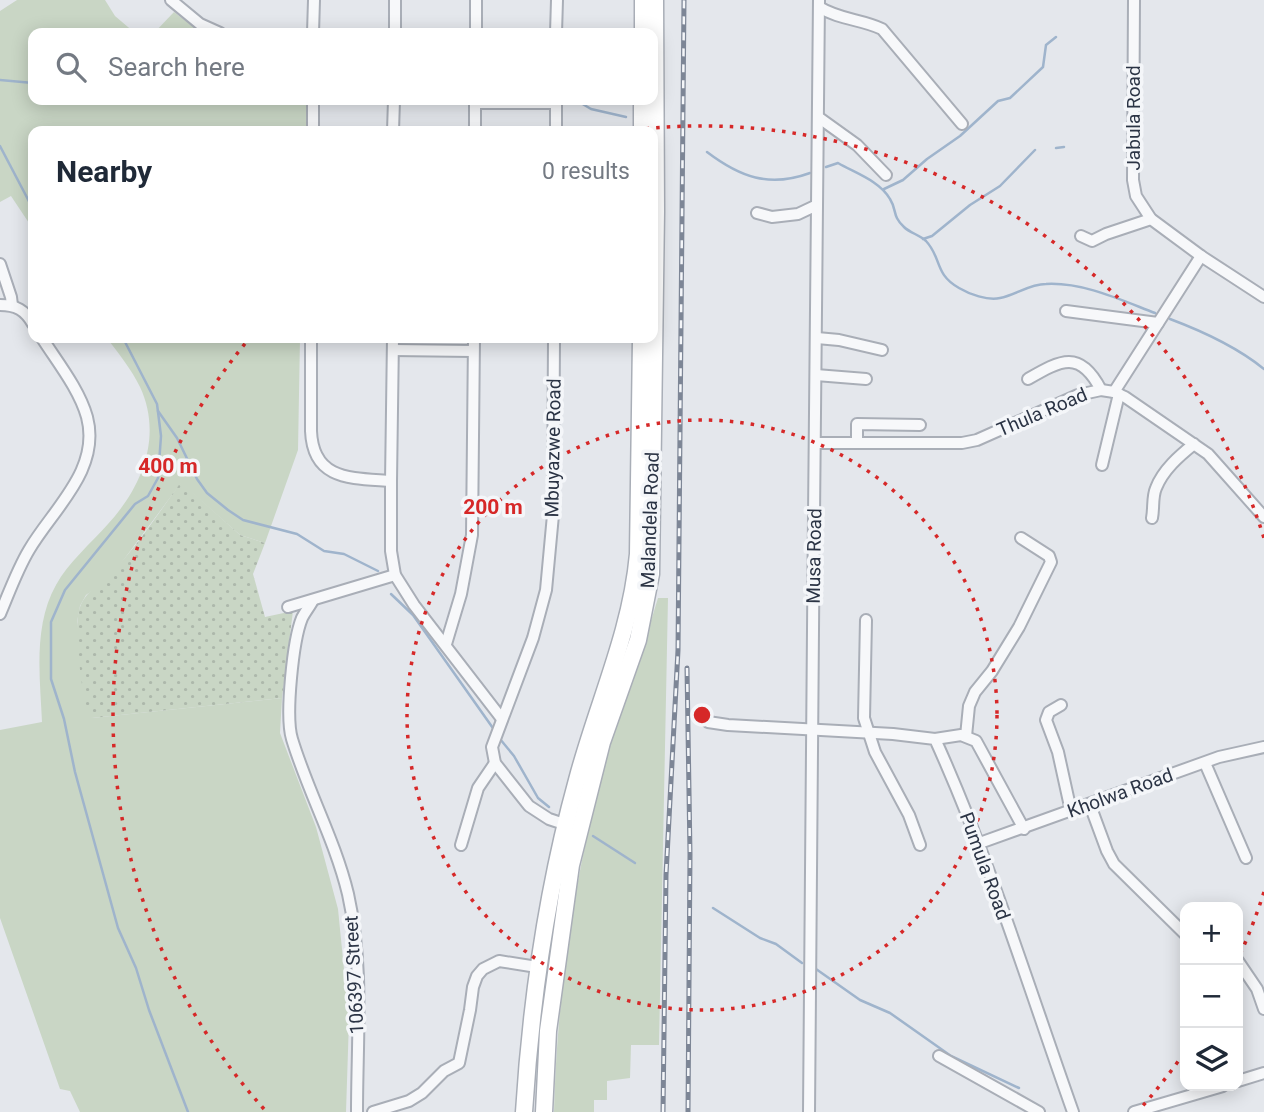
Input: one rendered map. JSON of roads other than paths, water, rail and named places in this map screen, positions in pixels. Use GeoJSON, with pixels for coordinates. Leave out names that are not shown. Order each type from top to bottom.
{"type":"FeatureCollection","features":[{"type":"Feature","properties":{"kind":"main road"},"geometry":{"type":"LineString","coordinates":[[643,0],[643,28]]}},
{"type":"Feature","properties":{"kind":"main road","name":"Malandela Road"},"geometry":{"type":"LineString","coordinates":[[655,0],[655,28]]}},
{"type":"Feature","properties":{"kind":"main road"},"geometry":{"type":"LineString","coordinates":[[642,105],[642,126]]}},
{"type":"Feature","properties":{"kind":"main road","name":"Malandela Road"},"geometry":{"type":"LineString","coordinates":[[654,126],[655,105]]}},
{"type":"Feature","properties":{"kind":"main road","name":"Malandela Road"},"geometry":{"type":"LineString","coordinates":[[524,1112],[537,967],[572,827],[594,720],[624,637],[634,588],[638,545],[641,343]]}},
{"type":"Feature","properties":{"kind":"main road","name":"Malandela Road"},"geometry":{"type":"LineString","coordinates":[[544,1112],[548,1031],[571,865],[572,827],[638,640],[651,574],[653,343]]}},
{"type":"Feature","properties":{"kind":"street"},"geometry":{"type":"LineString","coordinates":[[171,0],[210,28]]}},
{"type":"Feature","properties":{"kind":"street"},"geometry":{"type":"LineString","coordinates":[[313,28],[314,0]]}},
{"type":"Feature","properties":{"kind":"street"},"geometry":{"type":"LineString","coordinates":[[395,0],[395,28]]}},
{"type":"Feature","properties":{"kind":"street"},"geometry":{"type":"LineString","coordinates":[[476,0],[476,28]]}},
{"type":"Feature","properties":{"kind":"street"},"geometry":{"type":"LineString","coordinates":[[556,28],[557,0]]}},
{"type":"Feature","properties":{"kind":"street","name":"Jabula Road"},"geometry":{"type":"LineString","coordinates":[[1134,0],[1133,180],[1136,196],[1151,219],[1264,297]]}},
{"type":"Feature","properties":{"kind":"street"},"geometry":{"type":"LineString","coordinates":[[819,3],[835,16],[882,29],[962,124]]}},
{"type":"Feature","properties":{"kind":"street","name":"Musa Road"},"geometry":{"type":"LineString","coordinates":[[809,1112],[819,3]]}},
{"type":"Feature","properties":{"kind":"street"},"geometry":{"type":"LineString","coordinates":[[313,105],[313,126]]}},
{"type":"Feature","properties":{"kind":"street"},"geometry":{"type":"LineString","coordinates":[[393,126],[394,105]]}},
{"type":"Feature","properties":{"kind":"street"},"geometry":{"type":"LineString","coordinates":[[475,105],[475,126]]}},
{"type":"Feature","properties":{"kind":"street"},"geometry":{"type":"LineString","coordinates":[[556,105],[556,126]]}},
{"type":"Feature","properties":{"kind":"street"},"geometry":{"type":"LineString","coordinates":[[818,117],[858,145],[886,175]]}},
{"type":"Feature","properties":{"kind":"street"},"geometry":{"type":"LineString","coordinates":[[757,213],[772,217],[798,214],[817,205]]}},
{"type":"Feature","properties":{"kind":"street"},"geometry":{"type":"LineString","coordinates":[[1081,236],[1092,241],[1106,233],[1151,219]]}},
{"type":"Feature","properties":{"kind":"street"},"geometry":{"type":"LineString","coordinates":[[1102,465],[1116,393],[1201,256]]}},
{"type":"Feature","properties":{"kind":"street"},"geometry":{"type":"LineString","coordinates":[[0,264],[11,297],[6,305],[23,311],[28,318]]}},
{"type":"Feature","properties":{"kind":"street"},"geometry":{"type":"LineString","coordinates":[[1066,311],[1158,323]]}},
{"type":"Feature","properties":{"kind":"street"},"geometry":{"type":"LineString","coordinates":[[817,338],[882,350]]}},
{"type":"Feature","properties":{"kind":"street"},"geometry":{"type":"LineString","coordinates":[[0,614],[27,553],[77,482],[88,457],[89,429],[82,402],[45,343]]}},
{"type":"Feature","properties":{"kind":"street"},"geometry":{"type":"LineString","coordinates":[[311,343],[312,438],[316,456],[321,464],[340,475],[391,481]]}},
{"type":"Feature","properties":{"kind":"street"},"geometry":{"type":"LineString","coordinates":[[393,343],[391,551],[395,575],[414,605],[446,644],[499,728],[492,747],[495,763],[529,806],[549,819],[572,827]]}},
{"type":"Feature","properties":{"kind":"street"},"geometry":{"type":"LineString","coordinates":[[446,644],[461,594],[472,535],[474,343]]}},
{"type":"Feature","properties":{"kind":"street","name":"Mbuyazwe Road"},"geometry":{"type":"LineString","coordinates":[[499,728],[533,638],[545,590],[553,515],[554,343]]}},
{"type":"Feature","properties":{"kind":"street"},"geometry":{"type":"LineString","coordinates":[[393,351],[473,351]]}},
{"type":"Feature","properties":{"kind":"street"},"geometry":{"type":"LineString","coordinates":[[1028,379],[1062,361],[1074,362],[1087,368],[1101,390]]}},
{"type":"Feature","properties":{"kind":"street"},"geometry":{"type":"LineString","coordinates":[[816,375],[866,379]]}},
{"type":"Feature","properties":{"kind":"street","name":"Thula Road"},"geometry":{"type":"LineString","coordinates":[[816,443],[962,443],[985,436],[1077,395],[1101,390],[1116,393],[1208,454],[1264,517]]}},
{"type":"Feature","properties":{"kind":"street"},"geometry":{"type":"LineString","coordinates":[[857,443],[857,424],[920,425]]}},
{"type":"Feature","properties":{"kind":"street"},"geometry":{"type":"LineString","coordinates":[[1152,518],[1158,484],[1171,464],[1194,444]]}},
{"type":"Feature","properties":{"kind":"street"},"geometry":{"type":"LineString","coordinates":[[966,736],[969,706],[975,692],[992,671],[1025,618],[1051,562],[1049,556],[1021,538]]}},
{"type":"Feature","properties":{"kind":"street"},"geometry":{"type":"LineString","coordinates":[[288,607],[395,575]]}},
{"type":"Feature","properties":{"kind":"street","name":"106397 Street"},"geometry":{"type":"LineString","coordinates":[[313,600],[298,633],[288,716],[291,737],[333,840],[348,894],[359,1007],[357,1112]]}},
{"type":"Feature","properties":{"kind":"street"},"geometry":{"type":"LineString","coordinates":[[866,620],[863,718],[875,752],[909,814],[920,845]]}},
{"type":"Feature","properties":{"kind":"street"},"geometry":{"type":"LineString","coordinates":[[1061,705],[1049,712],[1046,720],[1058,752],[1071,811]]}},
{"type":"Feature","properties":{"kind":"street"},"geometry":{"type":"LineString","coordinates":[[708,722],[935,739],[966,736],[976,741],[981,748],[1024,829]]}},
{"type":"Feature","properties":{"kind":"street","name":"Pumula Road"},"geometry":{"type":"LineString","coordinates":[[935,739],[954,780],[1073,1112]]}},
{"type":"Feature","properties":{"kind":"street","name":"Kholwa Road"},"geometry":{"type":"LineString","coordinates":[[977,844],[1236,751],[1264,747]]}},
{"type":"Feature","properties":{"kind":"street"},"geometry":{"type":"LineString","coordinates":[[461,845],[478,788],[495,763]]}},
{"type":"Feature","properties":{"kind":"street"},"geometry":{"type":"LineString","coordinates":[[1205,763],[1245,858]]}},
{"type":"Feature","properties":{"kind":"street"},"geometry":{"type":"LineString","coordinates":[[1090,805],[1112,861],[1180,929]]}},
{"type":"Feature","properties":{"kind":"street"},"geometry":{"type":"LineString","coordinates":[[373,1112],[409,1101],[422,1093],[444,1071],[459,1063],[473,987],[483,969],[499,961],[537,967]]}},
{"type":"Feature","properties":{"kind":"street"},"geometry":{"type":"LineString","coordinates":[[1241,965],[1257,989],[1264,1009]]}},
{"type":"Feature","properties":{"kind":"street"},"geometry":{"type":"LineString","coordinates":[[939,1056],[1039,1112]]}},
{"type":"Feature","properties":{"kind":"street"},"geometry":{"type":"LineString","coordinates":[[1243,1079],[1264,1073]]}},
{"type":"Feature","properties":{"kind":"street"},"geometry":{"type":"LineString","coordinates":[[1134,1112],[1206,1091]]}},
{"type":"Feature","properties":{"kind":"waterway"},"geometry":{"type":"LineString","coordinates":[[884,189],[903,180],[960,136],[998,101],[1010,98],[1043,67],[1046,45],[1056,37]]}},
{"type":"Feature","properties":{"kind":"waterway"},"geometry":{"type":"LineString","coordinates":[[0,80],[28,83]]}},
{"type":"Feature","properties":{"kind":"waterway"},"geometry":{"type":"LineString","coordinates":[[584,105],[626,117]]}},
{"type":"Feature","properties":{"kind":"waterway"},"geometry":{"type":"LineString","coordinates":[[0,146],[28,199]]}},
{"type":"Feature","properties":{"kind":"waterway"},"geometry":{"type":"LineString","coordinates":[[1056,148],[1064,147]]}},
{"type":"Feature","properties":{"kind":"waterway"},"geometry":{"type":"LineString","coordinates":[[923,239],[932,236],[970,205],[1000,186],[1035,150]]}},
{"type":"Feature","properties":{"kind":"waterway"},"geometry":{"type":"LineString","coordinates":[[707,152],[731,168],[755,178],[781,180],[810,173]]}},
{"type":"Feature","properties":{"kind":"waterway"},"geometry":{"type":"LineString","coordinates":[[826,167],[838,163],[880,187],[890,199],[900,223],[926,241],[946,277],[968,293],[995,299],[1034,286],[1060,284],[1102,293],[1155,313]]}},
{"type":"Feature","properties":{"kind":"waterway"},"geometry":{"type":"LineString","coordinates":[[1170,319],[1219,340],[1264,369]]}},
{"type":"Feature","properties":{"kind":"waterway"},"geometry":{"type":"LineString","coordinates":[[126,343],[157,404],[161,436],[158,478],[148,496],[135,504],[65,590],[51,622],[51,679],[64,719],[75,772],[118,928],[136,968],[188,1112]]}},
{"type":"Feature","properties":{"kind":"waterway"},"geometry":{"type":"LineString","coordinates":[[158,411],[177,438],[197,479],[207,493],[228,510],[243,520],[297,534],[324,551],[344,554],[378,571]]}},
{"type":"Feature","properties":{"kind":"waterway"},"geometry":{"type":"LineString","coordinates":[[391,594],[413,615],[495,731]]}},
{"type":"Feature","properties":{"kind":"waterway"},"geometry":{"type":"LineString","coordinates":[[500,739],[514,756],[538,798],[549,807]]}},
{"type":"Feature","properties":{"kind":"waterway"},"geometry":{"type":"LineString","coordinates":[[593,836],[635,863]]}},
{"type":"Feature","properties":{"kind":"waterway"},"geometry":{"type":"LineString","coordinates":[[713,908],[760,938],[776,944],[802,963]]}},
{"type":"Feature","properties":{"kind":"waterway"},"geometry":{"type":"LineString","coordinates":[[816,969],[860,1000],[890,1013],[951,1056],[1019,1088]]}},
{"type":"Feature","properties":{"kind":"railway"},"geometry":{"type":"LineString","coordinates":[[663,1112],[666,875],[678,650],[684,0]]}},
{"type":"Feature","properties":{"kind":"railway"},"geometry":{"type":"LineString","coordinates":[[687,668],[690,854],[688,1112]]}}]}
